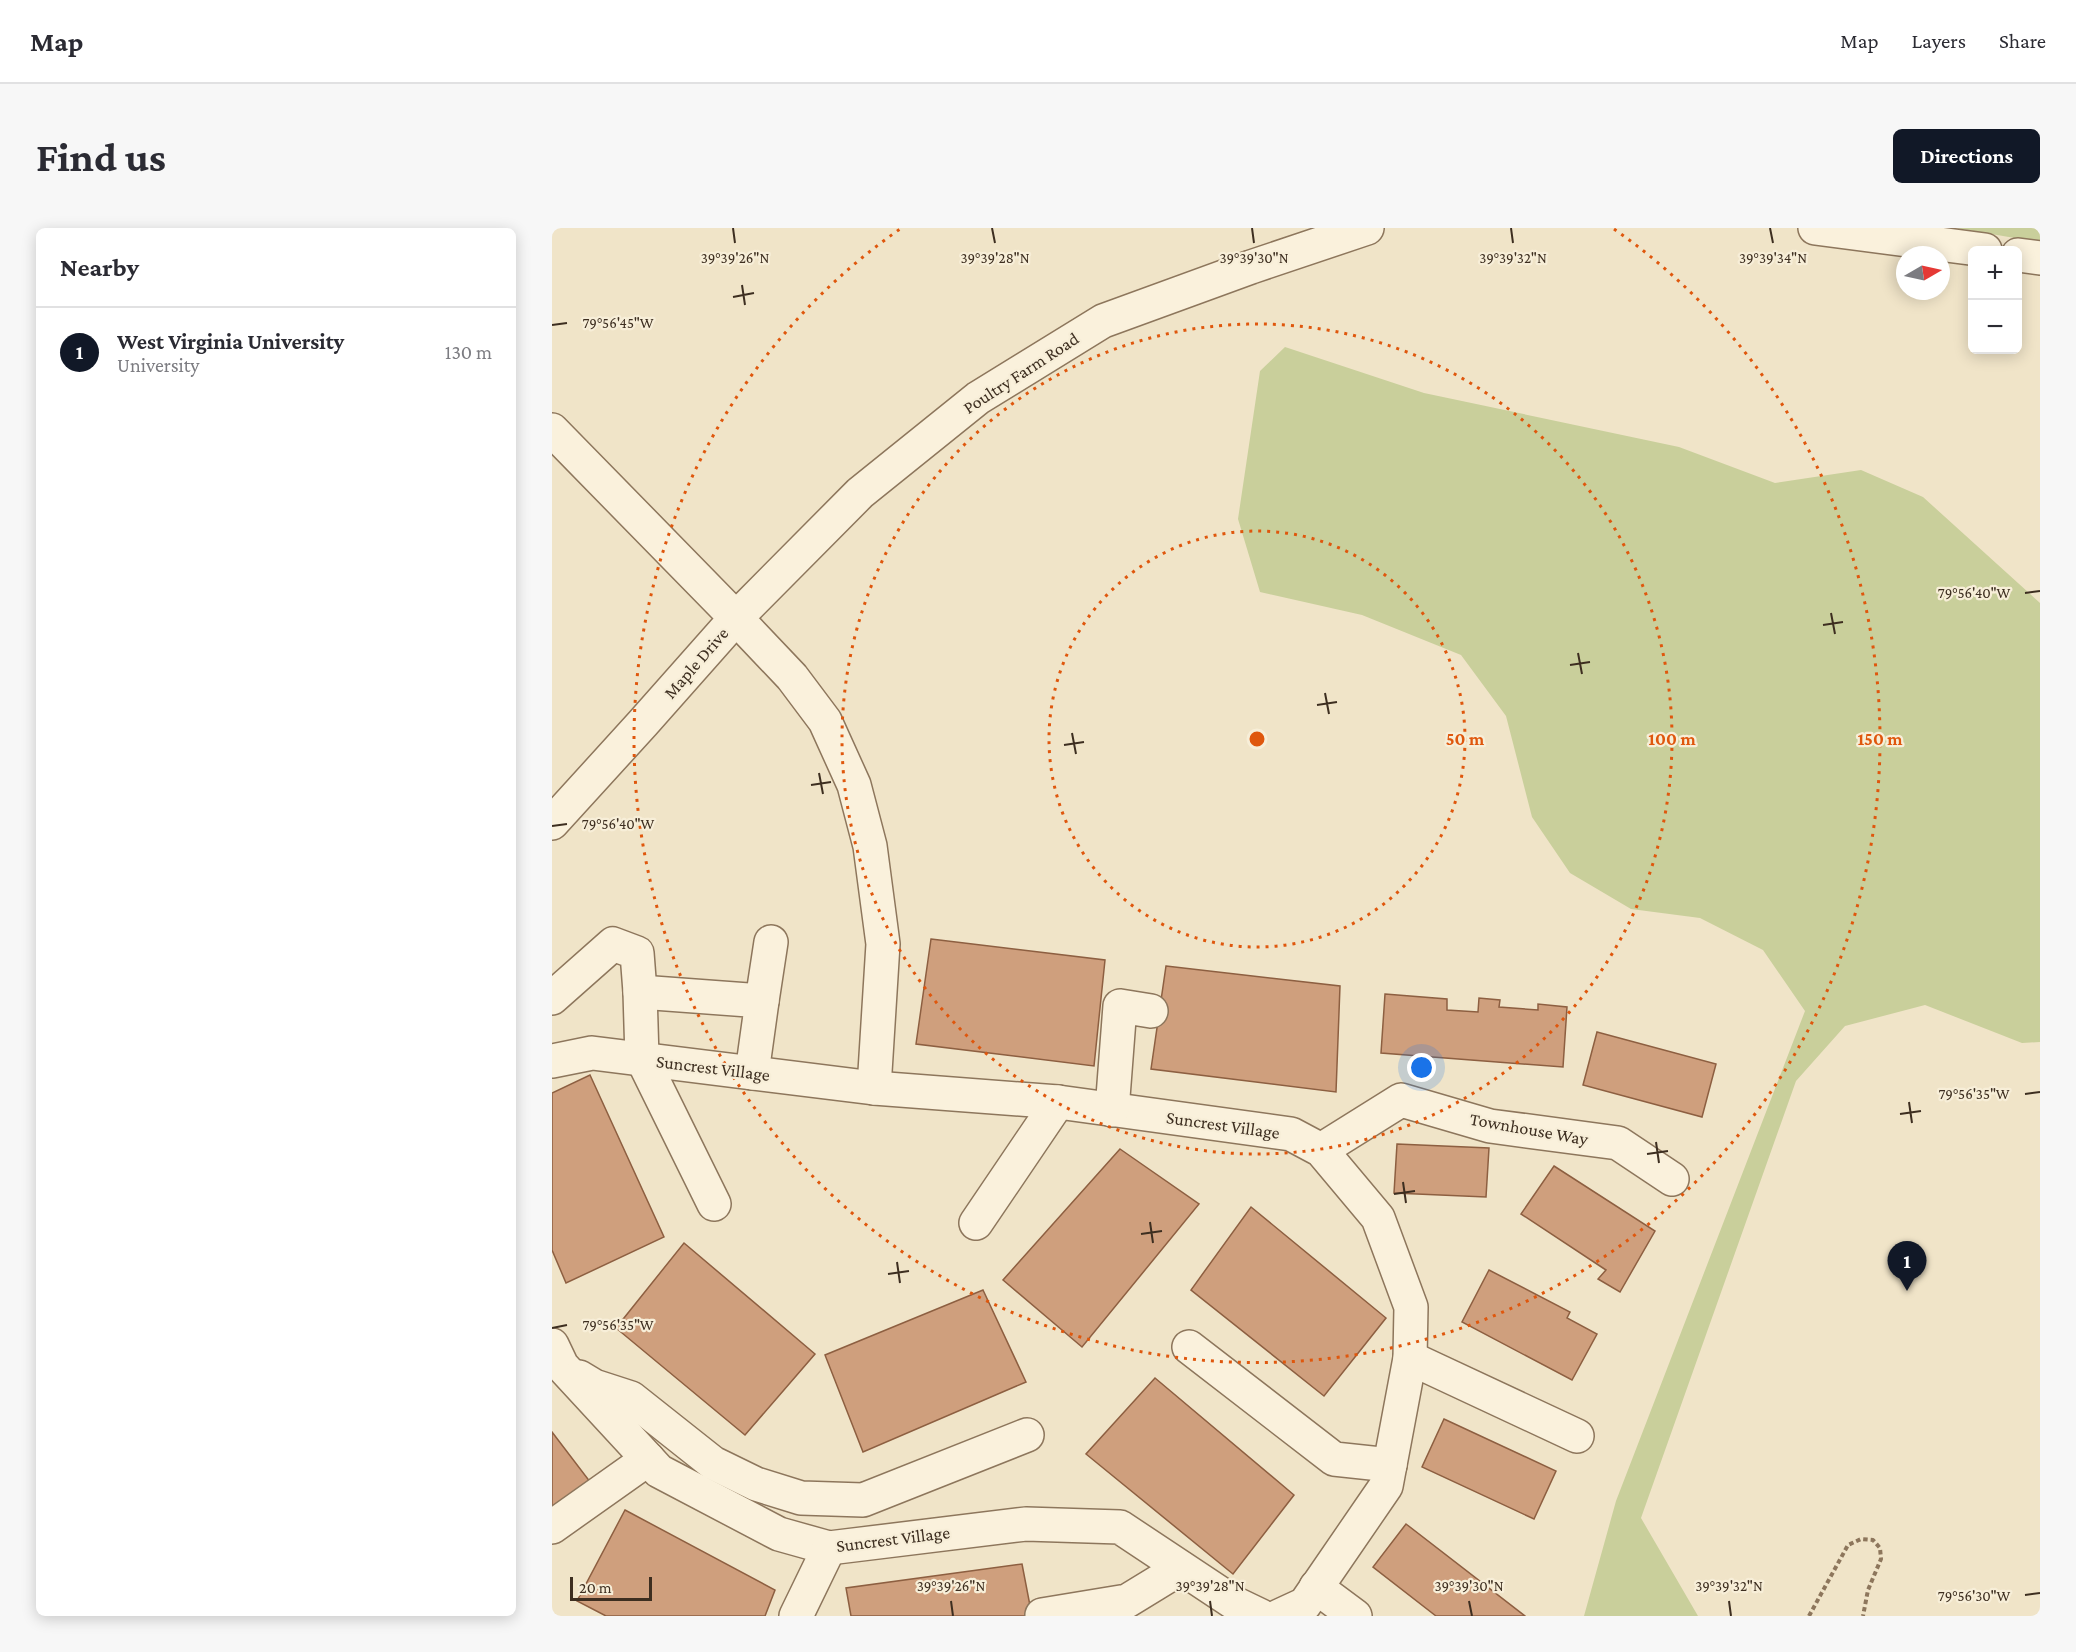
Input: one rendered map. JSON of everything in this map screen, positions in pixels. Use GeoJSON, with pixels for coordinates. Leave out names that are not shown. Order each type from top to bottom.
{"type":"FeatureCollection","features":[{"type":"Feature","properties":{"kind":"street","name":"Poultry Farm Road"},"geometry":{"type":"LineString","coordinates":[[736,618],[860,494],[987,392],[1104,321],[1251,267],[1367,228]]}},
{"type":"Feature","properties":{"kind":"street"},"geometry":{"type":"LineString","coordinates":[[1815,228],[1968,248]]}},
{"type":"Feature","properties":{"kind":"street"},"geometry":{"type":"LineString","coordinates":[[2022,256],[2040,258]]}},
{"type":"Feature","properties":{"kind":"street","name":"Maple Drive"},"geometry":{"type":"LineString","coordinates":[[552,430],[736,618],[552,823]]}},
{"type":"Feature","properties":{"kind":"street"},"geometry":{"type":"LineString","coordinates":[[736,618],[792,677],[825,721],[854,784],[870,846],[883,944],[874,1088]]}},
{"type":"Feature","properties":{"kind":"street"},"geometry":{"type":"LineString","coordinates":[[752,1073],[771,942]]}},
{"type":"Feature","properties":{"kind":"street"},"geometry":{"type":"LineString","coordinates":[[552,998],[612,944],[637,953],[642,1058],[714,1204]]}},
{"type":"Feature","properties":{"kind":"street"},"geometry":{"type":"LineString","coordinates":[[640,992],[762,1001]]}},
{"type":"Feature","properties":{"kind":"street"},"geometry":{"type":"LineString","coordinates":[[1112,1110],[1120,1006],[1151,1011]]}},
{"type":"Feature","properties":{"kind":"street","name":"Suncrest Village"},"geometry":{"type":"LineString","coordinates":[[552,1061],[592,1053],[874,1088],[1058,1102],[1292,1134],[1321,1150],[1378,1218],[1411,1307],[1410,1358],[1386,1486],[1305,1604],[1279,1616]]}},
{"type":"Feature","properties":{"kind":"street","name":"Townhouse Way"},"geometry":{"type":"LineString","coordinates":[[1321,1150],[1401,1101],[1491,1126],[1618,1143],[1672,1179]]}},
{"type":"Feature","properties":{"kind":"street"},"geometry":{"type":"LineString","coordinates":[[976,1223],[1058,1102]]}},
{"type":"Feature","properties":{"kind":"street"},"geometry":{"type":"LineString","coordinates":[[1189,1347],[1334,1460],[1390,1465]]}},
{"type":"Feature","properties":{"kind":"street","name":"Suncrest Village"},"geometry":{"type":"LineString","coordinates":[[557,1355],[594,1386],[631,1398],[713,1463],[756,1484],[801,1498],[863,1500],[1027,1435]]}},
{"type":"Feature","properties":{"kind":"street","name":"Suncrest Village"},"geometry":{"type":"LineString","coordinates":[[557,1355],[659,1471],[779,1534],[830,1548],[1026,1524],[1120,1527],[1236,1604],[1261,1616]]}},
{"type":"Feature","properties":{"kind":"street"},"geometry":{"type":"LineString","coordinates":[[1410,1358],[1577,1436]]}},
{"type":"Feature","properties":{"kind":"street"},"geometry":{"type":"LineString","coordinates":[[552,1527],[648,1459]]}},
{"type":"Feature","properties":{"kind":"street"},"geometry":{"type":"LineString","coordinates":[[796,1616],[830,1548]]}},
{"type":"Feature","properties":{"kind":"street"},"geometry":{"type":"LineString","coordinates":[[1042,1615],[1127,1601],[1181,1568]]}},
{"type":"Feature","properties":{"kind":"street"},"geometry":{"type":"LineString","coordinates":[[1316,1587],[1355,1616]]}},
{"type":"Feature","properties":{"kind":"path"},"geometry":{"type":"LineString","coordinates":[[1809,1616],[1848,1545],[1861,1539],[1874,1540],[1880,1548],[1881,1559],[1868,1590],[1863,1616]]}},
{"type":"Feature","properties":{"kind":"green space"},"geometry":{"type":"Polygon","coordinates":[[[1956,228],[2040,228],[2040,242],[2038,242],[1956,228]]]}},
{"type":"Feature","properties":{"kind":"green space"},"geometry":{"type":"Polygon","coordinates":[[[1285,347],[1424,393],[1679,447],[1775,483],[1861,470],[1923,497],[2040,603],[2040,1042],[2022,1043],[1925,1005],[1845,1026],[1796,1081],[1641,1518],[1698,1616],[1584,1616],[1616,1501],[1805,1011],[1763,950],[1700,918],[1631,909],[1570,873],[1532,817],[1506,716],[1461,655],[1362,615],[1260,592],[1238,519],[1260,371],[1285,347]]]}},
{"type":"Feature","properties":{"kind":"building"},"geometry":{"type":"Polygon","coordinates":[[[931,939],[1105,960],[1094,1066],[916,1044],[931,939]]]}},
{"type":"Feature","properties":{"kind":"building"},"geometry":{"type":"Polygon","coordinates":[[[1166,966],[1340,986],[1336,1092],[1151,1069],[1166,966]]]}},
{"type":"Feature","properties":{"kind":"building"},"geometry":{"type":"Polygon","coordinates":[[[1385,994],[1447,999],[1447,1010],[1478,1012],[1479,998],[1500,1000],[1499,1007],[1538,1010],[1538,1004],[1567,1007],[1563,1067],[1381,1053],[1385,994]]]}},
{"type":"Feature","properties":{"kind":"building"},"geometry":{"type":"Polygon","coordinates":[[[1597,1032],[1716,1064],[1702,1117],[1583,1085],[1597,1032]]]}},
{"type":"Feature","properties":{"kind":"building"},"geometry":{"type":"Polygon","coordinates":[[[590,1075],[664,1237],[566,1283],[552,1250],[552,1093],[590,1075]]]}},
{"type":"Feature","properties":{"kind":"building"},"geometry":{"type":"Polygon","coordinates":[[[1397,1144],[1489,1148],[1486,1197],[1394,1193],[1397,1144]]]}},
{"type":"Feature","properties":{"kind":"building"},"geometry":{"type":"Polygon","coordinates":[[[1120,1149],[1199,1204],[1082,1347],[1003,1280],[1120,1149]]]}},
{"type":"Feature","properties":{"kind":"building"},"geometry":{"type":"Polygon","coordinates":[[[1554,1166],[1655,1231],[1620,1292],[1598,1279],[1606,1270],[1521,1214],[1554,1166]]]}},
{"type":"Feature","properties":{"kind":"building"},"geometry":{"type":"Polygon","coordinates":[[[1251,1207],[1386,1318],[1324,1396],[1191,1290],[1251,1207]]]}},
{"type":"Feature","properties":{"kind":"building"},"geometry":{"type":"Polygon","coordinates":[[[684,1243],[815,1354],[745,1435],[616,1328],[684,1243]]]}},
{"type":"Feature","properties":{"kind":"building"},"geometry":{"type":"Polygon","coordinates":[[[1489,1270],[1570,1312],[1567,1318],[1597,1334],[1572,1380],[1462,1322],[1489,1270]]]}},
{"type":"Feature","properties":{"kind":"building"},"geometry":{"type":"Polygon","coordinates":[[[983,1290],[1026,1382],[863,1452],[825,1355],[983,1290]]]}},
{"type":"Feature","properties":{"kind":"building"},"geometry":{"type":"Polygon","coordinates":[[[1155,1378],[1294,1495],[1233,1574],[1086,1454],[1155,1378]]]}},
{"type":"Feature","properties":{"kind":"building"},"geometry":{"type":"Polygon","coordinates":[[[1444,1419],[1556,1471],[1534,1519],[1422,1467],[1444,1419]]]}},
{"type":"Feature","properties":{"kind":"building"},"geometry":{"type":"Polygon","coordinates":[[[552,1432],[594,1487],[552,1514],[552,1432]]]}},
{"type":"Feature","properties":{"kind":"building"},"geometry":{"type":"Polygon","coordinates":[[[625,1510],[775,1590],[765,1616],[606,1616],[577,1601],[625,1510]]]}},
{"type":"Feature","properties":{"kind":"building"},"geometry":{"type":"Polygon","coordinates":[[[1406,1524],[1525,1616],[1436,1616],[1373,1567],[1406,1524]]]}},
{"type":"Feature","properties":{"kind":"building"},"geometry":{"type":"Polygon","coordinates":[[[1022,1564],[1032,1616],[851,1616],[846,1588],[1022,1564]]]}},
{"type":"Feature","properties":{"kind":"place","name":"West Virginia University"},"geometry":{"type":"Point","coordinates":[1907,1291]}}]}
